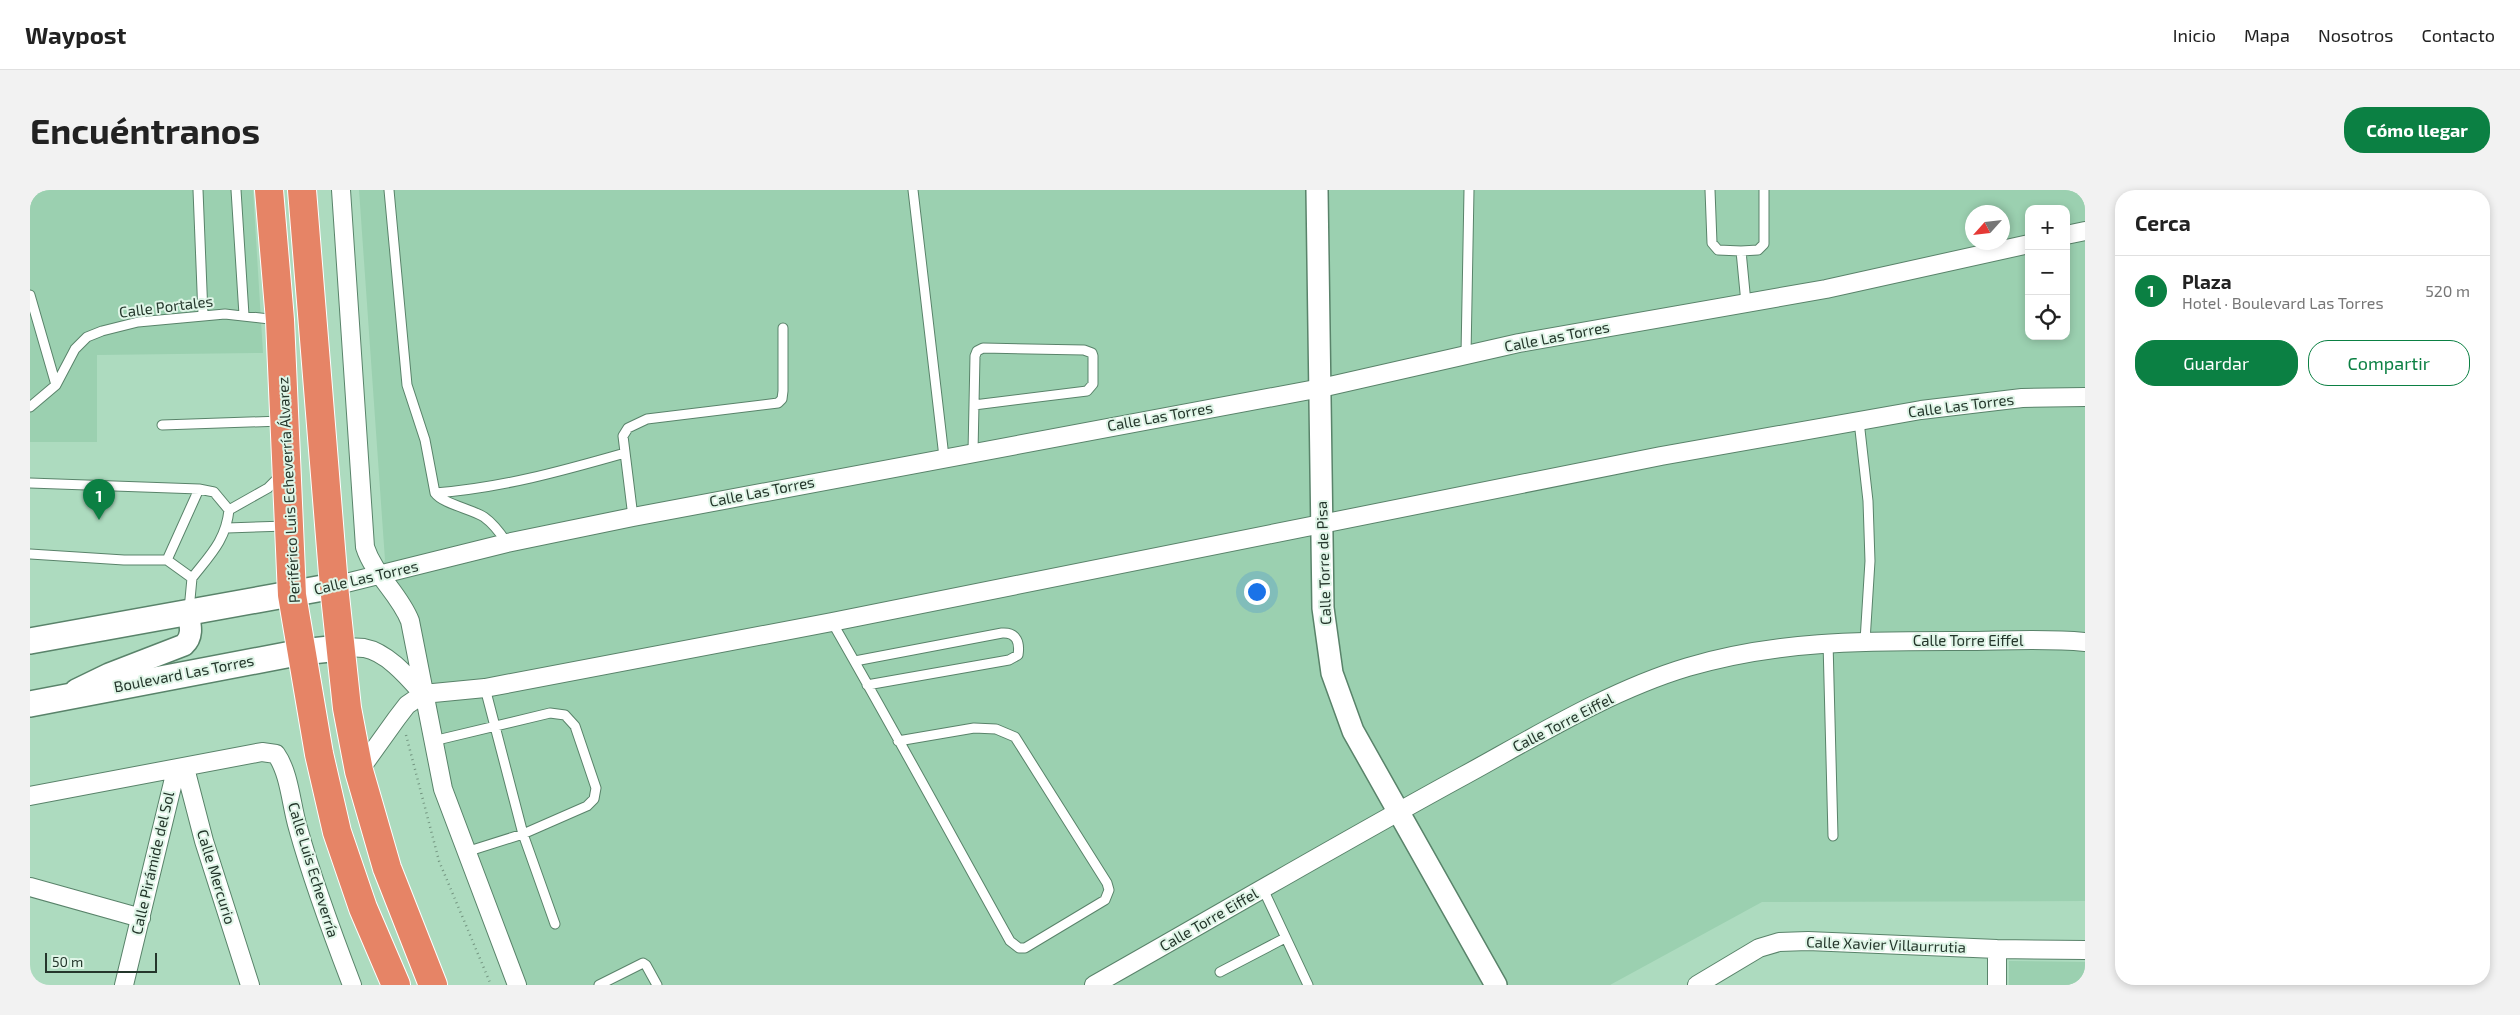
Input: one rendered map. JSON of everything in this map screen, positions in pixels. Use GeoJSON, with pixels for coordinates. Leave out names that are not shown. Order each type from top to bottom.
{"type":"FeatureCollection","features":[{"type":"Feature","properties":{"kind":"highway","name":"Periférico Luis Echeverría Álvarez"},"geometry":{"type":"LineString","coordinates":[[269,190],[280,320],[296,651],[337,832],[362,908],[396,985]]}},
{"type":"Feature","properties":{"kind":"highway"},"geometry":{"type":"LineString","coordinates":[[302,190],[334,586],[347,708],[359,771],[387,868],[433,985]]}},
{"type":"Feature","properties":{"kind":"highway"},"geometry":{"type":"LineString","coordinates":[[296,651],[321,621],[329,606],[334,586]]}},
{"type":"Feature","properties":{"kind":"main road"},"geometry":{"type":"LineString","coordinates":[[248,602],[269,588],[283,571],[289,534]]}},
{"type":"Feature","properties":{"kind":"main road","name":"Calle Las Torres"},"geometry":{"type":"LineString","coordinates":[[292,595],[334,586]]}},
{"type":"Feature","properties":{"kind":"main road"},"geometry":{"type":"LineString","coordinates":[[30,641],[292,595]]}},
{"type":"Feature","properties":{"kind":"main road","name":"Boulevard Las Torres"},"geometry":{"type":"LineString","coordinates":[[30,704],[296,651],[340,648]]}},
{"type":"Feature","properties":{"kind":"street"},"geometry":{"type":"LineString","coordinates":[[341,190],[365,547],[372,566],[402,605],[410,621],[443,789],[517,985]]}},
{"type":"Feature","properties":{"kind":"street","name":"Calle Torre de Pisa"},"geometry":{"type":"LineString","coordinates":[[1317,190],[1321,388],[1322,608],[1332,673],[1353,731],[1496,985]]}},
{"type":"Feature","properties":{"kind":"street"},"geometry":{"type":"LineString","coordinates":[[2070,234],[2085,231]]}},
{"type":"Feature","properties":{"kind":"street","name":"Calle Las Torres"},"geometry":{"type":"LineString","coordinates":[[334,586],[508,543],[633,517],[944,457],[1321,388],[1518,344],[1826,289],[2025,245]]}},
{"type":"Feature","properties":{"kind":"street","name":"Calle Las Torres"},"geometry":{"type":"LineString","coordinates":[[423,694],[485,688],[832,622],[1322,526],[1661,456],[1921,410],[2022,398],[2085,396]]}},
{"type":"Feature","properties":{"kind":"street"},"geometry":{"type":"LineString","coordinates":[[62,697],[109,674],[184,645],[189,639],[191,632],[188,612]]}},
{"type":"Feature","properties":{"kind":"street"},"geometry":{"type":"LineString","coordinates":[[30,653],[79,642],[102,629]]}},
{"type":"Feature","properties":{"kind":"street","name":"Calle Torre Eiffel"},"geometry":{"type":"LineString","coordinates":[[1094,985],[1399,811],[1521,744],[1639,684],[1689,667],[1740,655],[1828,642],[2085,642]]}},
{"type":"Feature","properties":{"kind":"street"},"geometry":{"type":"LineString","coordinates":[[340,648],[364,648],[375,652],[410,679],[423,694]]}},
{"type":"Feature","properties":{"kind":"street"},"geometry":{"type":"LineString","coordinates":[[359,771],[396,718],[407,705],[423,694]]}},
{"type":"Feature","properties":{"kind":"street","name":"Calle Luis Echeverría"},"geometry":{"type":"LineString","coordinates":[[180,769],[262,752],[276,754],[282,768],[297,827],[324,913],[352,985]]}},
{"type":"Feature","properties":{"kind":"street"},"geometry":{"type":"LineString","coordinates":[[30,796],[180,769]]}},
{"type":"Feature","properties":{"kind":"street","name":"Calle Pirámide del Sol"},"geometry":{"type":"LineString","coordinates":[[124,985],[180,769]]}},
{"type":"Feature","properties":{"kind":"street","name":"Calle Mercurio"},"geometry":{"type":"LineString","coordinates":[[180,769],[250,985]]}},
{"type":"Feature","properties":{"kind":"street"},"geometry":{"type":"LineString","coordinates":[[30,887],[141,918]]}},
{"type":"Feature","properties":{"kind":"street","name":"Calle Xavier Villaurrutia"},"geometry":{"type":"LineString","coordinates":[[1697,985],[1759,948],[1779,942],[1808,941],[1997,949],[2085,950]]}},
{"type":"Feature","properties":{"kind":"street"},"geometry":{"type":"LineString","coordinates":[[1996,985],[1997,949]]}},
{"type":"Feature","properties":{"kind":"lane"},"geometry":{"type":"LineString","coordinates":[[198,190],[203,315]]}},
{"type":"Feature","properties":{"kind":"lane"},"geometry":{"type":"LineString","coordinates":[[236,190],[244,315]]}},
{"type":"Feature","properties":{"kind":"lane"},"geometry":{"type":"LineString","coordinates":[[389,190],[407,385],[425,440],[435,493],[442,499],[484,516],[495,526],[508,543]]}},
{"type":"Feature","properties":{"kind":"lane"},"geometry":{"type":"LineString","coordinates":[[913,190],[944,457]]}},
{"type":"Feature","properties":{"kind":"lane"},"geometry":{"type":"LineString","coordinates":[[1466,355],[1469,190]]}},
{"type":"Feature","properties":{"kind":"lane"},"geometry":{"type":"LineString","coordinates":[[1710,190],[1714,247],[1718,250],[1741,251],[1758,250],[1764,244],[1764,190]]}},
{"type":"Feature","properties":{"kind":"lane"},"geometry":{"type":"LineString","coordinates":[[1741,251],[1746,303]]}},
{"type":"Feature","properties":{"kind":"lane"},"geometry":{"type":"LineString","coordinates":[[30,295],[56,385]]}},
{"type":"Feature","properties":{"kind":"lane","name":"Calle Portales"},"geometry":{"type":"LineString","coordinates":[[30,407],[56,385],[76,349],[87,337],[102,331],[138,322],[203,315],[244,315],[280,320]]}},
{"type":"Feature","properties":{"kind":"lane"},"geometry":{"type":"LineString","coordinates":[[633,517],[623,436],[628,428],[647,419],[772,406],[778,403],[782,399],[783,391],[783,328]]}},
{"type":"Feature","properties":{"kind":"lane"},"geometry":{"type":"LineString","coordinates":[[973,452],[974,404],[975,356],[977,351],[983,348],[1084,350],[1092,353],[1093,384],[1087,391],[974,404]]}},
{"type":"Feature","properties":{"kind":"lane"},"geometry":{"type":"LineString","coordinates":[[162,425],[285,421]]}},
{"type":"Feature","properties":{"kind":"lane"},"geometry":{"type":"LineString","coordinates":[[1859,421],[1868,501],[1870,561],[1865,641]]}},
{"type":"Feature","properties":{"kind":"lane"},"geometry":{"type":"LineString","coordinates":[[435,493],[508,484],[625,453]]}},
{"type":"Feature","properties":{"kind":"lane"},"geometry":{"type":"LineString","coordinates":[[229,510],[268,488],[287,470]]}},
{"type":"Feature","properties":{"kind":"lane"},"geometry":{"type":"LineString","coordinates":[[30,483],[199,489],[214,492],[229,510],[227,528],[221,540],[192,578],[188,612]]}},
{"type":"Feature","properties":{"kind":"lane"},"geometry":{"type":"LineString","coordinates":[[167,560],[199,489]]}},
{"type":"Feature","properties":{"kind":"lane"},"geometry":{"type":"LineString","coordinates":[[227,528],[289,534]]}},
{"type":"Feature","properties":{"kind":"lane"},"geometry":{"type":"LineString","coordinates":[[30,554],[124,560],[167,560],[192,578]]}},
{"type":"Feature","properties":{"kind":"lane"},"geometry":{"type":"LineString","coordinates":[[832,622],[855,661],[898,740],[1014,946],[1025,948],[1105,900],[1109,890],[1106,883],[1015,737],[996,729],[974,728],[898,740]]}},
{"type":"Feature","properties":{"kind":"lane"},"geometry":{"type":"LineString","coordinates":[[855,661],[1002,632],[1011,633],[1015,636],[1019,648],[1018,655],[1010,660],[868,685]]}},
{"type":"Feature","properties":{"kind":"lane"},"geometry":{"type":"LineString","coordinates":[[1828,642],[1833,836]]}},
{"type":"Feature","properties":{"kind":"lane"},"geometry":{"type":"LineString","coordinates":[[485,688],[523,834],[555,924]]}},
{"type":"Feature","properties":{"kind":"lane"},"geometry":{"type":"LineString","coordinates":[[433,741],[550,713],[565,715],[575,726],[596,788],[594,799],[587,806],[523,834],[466,852]]}},
{"type":"Feature","properties":{"kind":"lane"},"geometry":{"type":"LineString","coordinates":[[1262,889],[1308,985]]}},
{"type":"Feature","properties":{"kind":"lane"},"geometry":{"type":"LineString","coordinates":[[1220,972],[1285,938]]}},
{"type":"Feature","properties":{"kind":"lane"},"geometry":{"type":"LineString","coordinates":[[599,985],[637,964],[643,963],[657,985]]}},
{"type":"Feature","properties":{"kind":"shaded area"},"geometry":{"type":"Polygon","coordinates":[[[30,190],[253,190],[263,353],[97,355],[97,442],[30,442],[30,190]]]}},
{"type":"Feature","properties":{"kind":"shaded area"},"geometry":{"type":"Polygon","coordinates":[[[359,190],[2085,190],[2085,901],[1762,902],[1610,985],[513,985],[480,904],[406,615],[376,577],[385,560],[359,190]]]}},
{"type":"Feature","properties":{"kind":"shaded area"},"geometry":{"type":"Polygon","coordinates":[[[2009,961],[2085,962],[2085,985],[2009,985],[2009,961]]]}},
{"type":"Feature","properties":{"kind":"place","name":"Plaza"},"geometry":{"type":"Point","coordinates":[99,520]}}]}
